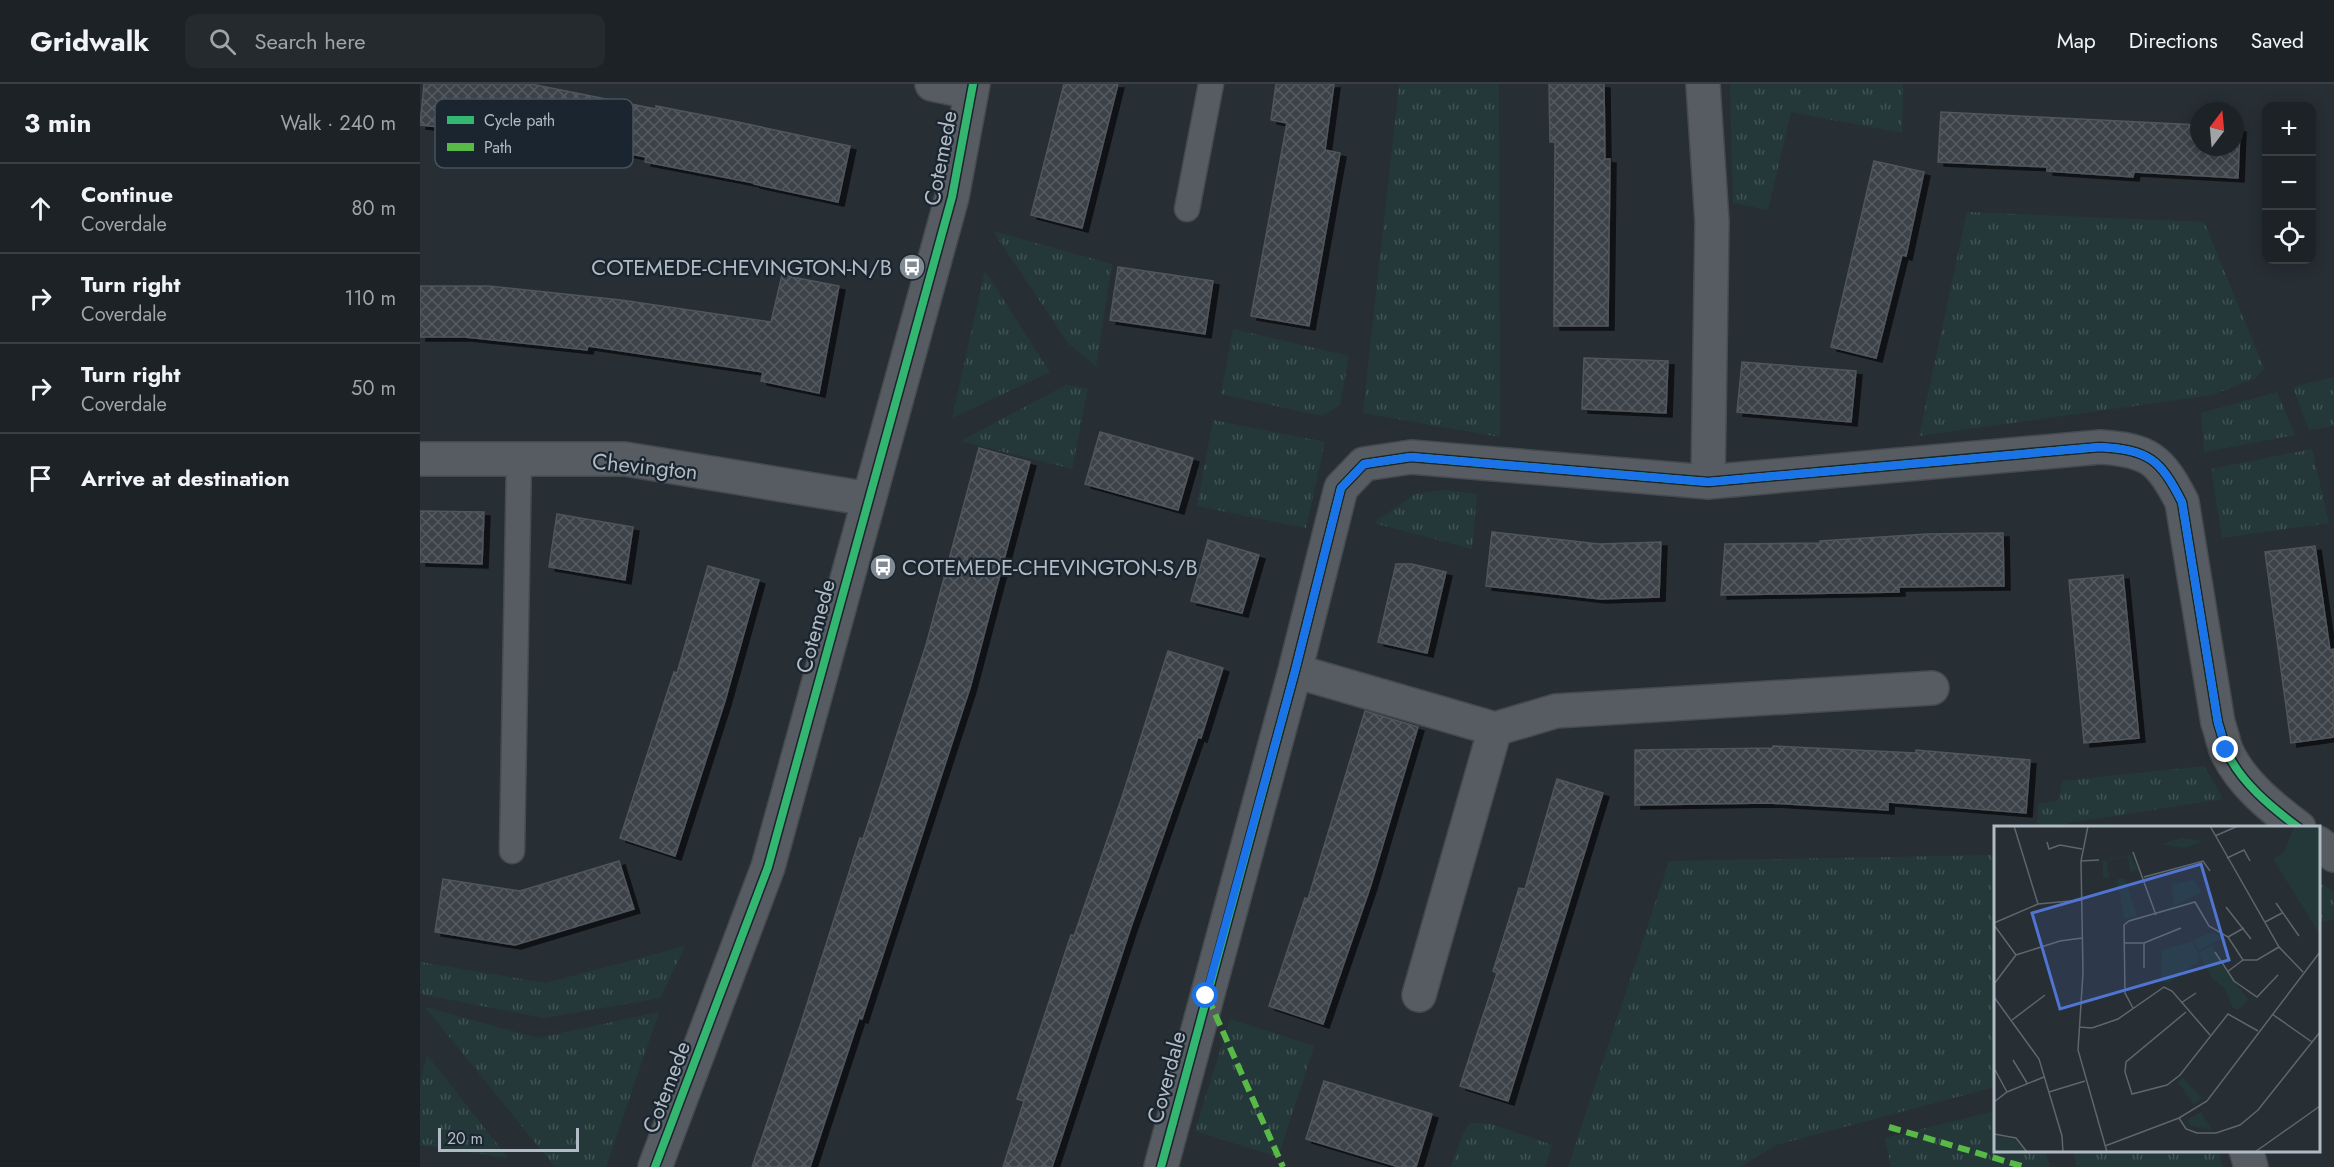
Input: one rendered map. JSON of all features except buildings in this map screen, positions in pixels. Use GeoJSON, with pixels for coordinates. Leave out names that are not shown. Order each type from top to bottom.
{"type":"FeatureCollection","features":[{"type":"Feature","properties":{"kind":"street"},"geometry":{"type":"LineString","coordinates":[[932,84],[972,88]]}},
{"type":"Feature","properties":{"kind":"street"},"geometry":{"type":"LineString","coordinates":[[1703,84],[1713,222],[1708,482]]}},
{"type":"Feature","properties":{"kind":"street","name":"Cotemede"},"geometry":{"type":"LineString","coordinates":[[655,1167],[768,867],[952,197],[972,88]]}},
{"type":"Feature","properties":{"kind":"street","name":"Coverdale"},"geometry":{"type":"LineString","coordinates":[[1161,1167],[1295,671],[1341,488],[1364,464],[1411,457],[1708,482],[2100,447],[2127,449],[2151,458],[2168,475],[2182,502],[2218,723],[2226,750],[2240,774],[2265,801],[2296,826]]}},
{"type":"Feature","properties":{"kind":"street","name":"Chevington"},"geometry":{"type":"LineString","coordinates":[[420,459],[625,459],[869,499]]}},
{"type":"Feature","properties":{"kind":"street"},"geometry":{"type":"LineString","coordinates":[[1295,671],[1495,729],[1556,711],[1932,688]]}},
{"type":"Feature","properties":{"kind":"street"},"geometry":{"type":"LineString","coordinates":[[1419,995],[1495,729]]}},
{"type":"Feature","properties":{"kind":"street"},"geometry":{"type":"LineString","coordinates":[[2319,844],[2334,855]]}},
{"type":"Feature","properties":{"kind":"street"},"geometry":{"type":"LineString","coordinates":[[2247,1152],[2251,1167]]}},
{"type":"Feature","properties":{"kind":"lane"},"geometry":{"type":"LineString","coordinates":[[1187,209],[1211,84]]}},
{"type":"Feature","properties":{"kind":"lane"},"geometry":{"type":"LineString","coordinates":[[512,851],[519,459]]}},
{"type":"Feature","properties":{"kind":"green space"},"geometry":{"type":"Polygon","coordinates":[[[1399,84],[1499,84],[1500,437],[1363,413],[1399,84]]]}},
{"type":"Feature","properties":{"kind":"green space"},"geometry":{"type":"Polygon","coordinates":[[[1730,84],[1903,84],[1902,133],[1791,112],[1768,210],[1733,203],[1730,84]]]}},
{"type":"Feature","properties":{"kind":"green space"},"geometry":{"type":"Polygon","coordinates":[[[1967,212],[2204,222],[2264,368],[2256,378],[2212,395],[1919,436],[1967,212]]]}},
{"type":"Feature","properties":{"kind":"green space"},"geometry":{"type":"Polygon","coordinates":[[[993,231],[1112,264],[1096,366],[1068,343],[993,231]]]}},
{"type":"Feature","properties":{"kind":"green space"},"geometry":{"type":"Polygon","coordinates":[[[985,271],[1050,372],[952,418],[985,271]]]}},
{"type":"Feature","properties":{"kind":"green space"},"geometry":{"type":"Polygon","coordinates":[[[1233,329],[1349,356],[1340,405],[1322,416],[1221,394],[1233,329]]]}},
{"type":"Feature","properties":{"kind":"green space"},"geometry":{"type":"Polygon","coordinates":[[[2334,377],[2334,426],[2309,430],[2293,387],[2334,377]]]}},
{"type":"Feature","properties":{"kind":"green space"},"geometry":{"type":"Polygon","coordinates":[[[1066,385],[1088,388],[1072,469],[961,441],[1066,385]]]}},
{"type":"Feature","properties":{"kind":"green space"},"geometry":{"type":"Polygon","coordinates":[[[2277,392],[2295,435],[2204,452],[2201,413],[2277,392]]]}},
{"type":"Feature","properties":{"kind":"green space"},"geometry":{"type":"Polygon","coordinates":[[[1213,420],[1325,442],[1306,528],[1197,506],[1213,420]]]}},
{"type":"Feature","properties":{"kind":"green space"},"geometry":{"type":"Polygon","coordinates":[[[2312,449],[2329,523],[2222,538],[2211,469],[2312,449]]]}},
{"type":"Feature","properties":{"kind":"green space"},"geometry":{"type":"Polygon","coordinates":[[[1443,490],[1477,494],[1472,549],[1374,523],[1415,494],[1443,490]]]}},
{"type":"Feature","properties":{"kind":"green space"},"geometry":{"type":"Polygon","coordinates":[[[2204,766],[2223,799],[2050,826],[2037,826],[2038,804],[2058,801],[2062,781],[2204,766]]]}},
{"type":"Feature","properties":{"kind":"green space"},"geometry":{"type":"Polygon","coordinates":[[[1994,855],[1994,1087],[1776,1145],[1740,1167],[1568,1167],[1669,861],[1994,855]]]}},
{"type":"Feature","properties":{"kind":"green space"},"geometry":{"type":"Polygon","coordinates":[[[2319,882],[2334,892],[2334,919],[2319,922],[2319,882]]]}},
{"type":"Feature","properties":{"kind":"green space"},"geometry":{"type":"Polygon","coordinates":[[[685,946],[660,998],[544,1018],[420,994],[420,962],[546,983],[685,946]]]}},
{"type":"Feature","properties":{"kind":"green space"},"geometry":{"type":"Polygon","coordinates":[[[425,1007],[538,1038],[659,1012],[606,1167],[555,1167],[425,1007]]]}},
{"type":"Feature","properties":{"kind":"green space"},"geometry":{"type":"Polygon","coordinates":[[[1230,1019],[1314,1046],[1278,1157],[1195,1131],[1230,1019]]]}},
{"type":"Feature","properties":{"kind":"green space"},"geometry":{"type":"Polygon","coordinates":[[[427,1055],[508,1158],[420,1145],[420,1084],[427,1055]]]}},
{"type":"Feature","properties":{"kind":"green space"},"geometry":{"type":"Polygon","coordinates":[[[1994,1111],[1994,1152],[2045,1152],[2050,1167],[1891,1167],[1885,1138],[1994,1111]]]}},
{"type":"Feature","properties":{"kind":"green space"},"geometry":{"type":"Polygon","coordinates":[[[1470,1123],[1491,1124],[1552,1145],[1545,1167],[1451,1167],[1463,1134],[1470,1123]]]}},
{"type":"Feature","properties":{"kind":"green space"},"geometry":{"type":"Polygon","coordinates":[[[2073,1152],[2219,1152],[2222,1167],[2077,1167],[2073,1152]]]}},
{"type":"Feature","properties":{"kind":"marked path"},"geometry":{"type":"LineString","coordinates":[[1208,998],[1283,1167]]}},
{"type":"Feature","properties":{"kind":"marked path"},"geometry":{"type":"LineString","coordinates":[[1889,1127],[2025,1167]]}},
{"type":"Feature","properties":{"kind":"cycle path"},"geometry":{"type":"LineString","coordinates":[[655,1167],[768,867],[952,197],[973,84]]}},
{"type":"Feature","properties":{"kind":"cycle path"},"geometry":{"type":"LineString","coordinates":[[1161,1167],[1295,671],[1341,488],[1364,464],[1411,457],[1708,482],[2100,447],[2117,448],[2142,454],[2159,466],[2182,502],[2218,723],[2226,750],[2239,773],[2248,783],[2267,803],[2296,826]]}},
{"type":"Feature","properties":{"kind":"place","name":"COTEMEDE-CHEVINGTON-N/B"},"geometry":{"type":"Point","coordinates":[912,267]}},
{"type":"Feature","properties":{"kind":"place","name":"COTEMEDE-CHEVINGTON-S/B"},"geometry":{"type":"Point","coordinates":[883,567]}},
{"type":"Feature","properties":{"kind":"route"},"geometry":{"type":"LineString","coordinates":[[1206,996],[1295,671],[1341,488],[1364,464],[1411,457],[1708,482],[2100,447],[2127,449],[2151,458],[2168,475],[2182,502],[2218,723],[2226,750]]}}]}
